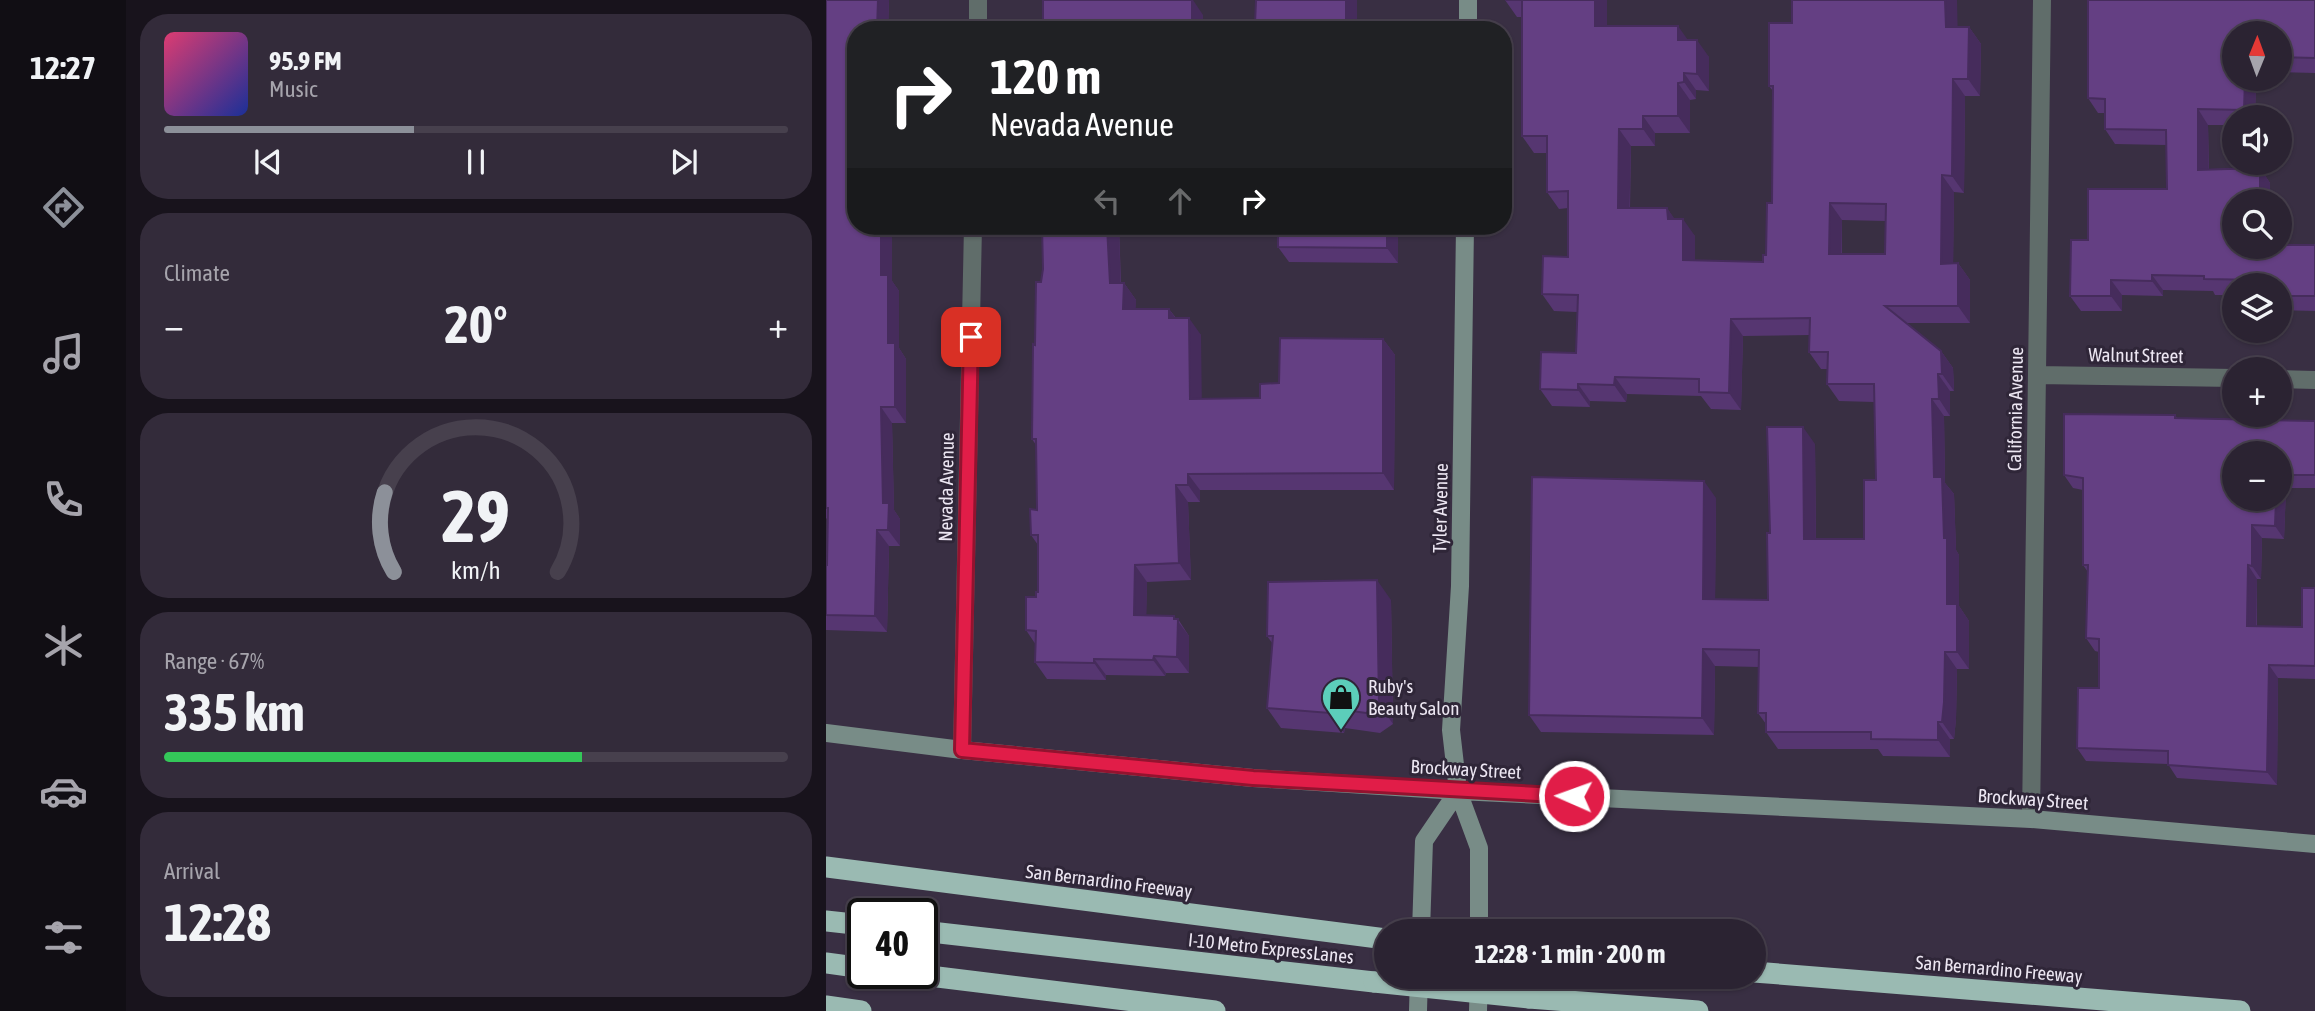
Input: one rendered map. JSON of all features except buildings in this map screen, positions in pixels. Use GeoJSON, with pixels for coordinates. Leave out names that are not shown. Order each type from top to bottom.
{"type":"FeatureCollection","features":[{"type":"Feature","properties":{"kind":"highway","name":"San Bernardino Freeway"},"geometry":{"type":"LineString","coordinates":[[826,867],[1374,938]]}},
{"type":"Feature","properties":{"kind":"highway"},"geometry":{"type":"LineString","coordinates":[[826,921],[847,923]]}},
{"type":"Feature","properties":{"kind":"highway","name":"I-10 Metro ExpressLanes"},"geometry":{"type":"LineString","coordinates":[[938,934],[1529,998],[1698,1011]]}},
{"type":"Feature","properties":{"kind":"highway"},"geometry":{"type":"LineString","coordinates":[[826,963],[847,966]]}},
{"type":"Feature","properties":{"kind":"highway","name":"San Bernardino Freeway"},"geometry":{"type":"LineString","coordinates":[[1766,973],[2240,1011]]}},
{"type":"Feature","properties":{"kind":"highway"},"geometry":{"type":"LineString","coordinates":[[938,977],[1215,1011]]}},
{"type":"Feature","properties":{"kind":"highway"},"geometry":{"type":"LineString","coordinates":[[826,1006],[860,1011]]}},
{"type":"Feature","properties":{"kind":"street"},"geometry":{"type":"LineString","coordinates":[[978,0],[978,21]]}},
{"type":"Feature","properties":{"kind":"street"},"geometry":{"type":"LineString","coordinates":[[1468,0],[1468,21]]}},
{"type":"Feature","properties":{"kind":"street","name":"California Avenue"},"geometry":{"type":"LineString","coordinates":[[2031,819],[2042,0]]}},
{"type":"Feature","properties":{"kind":"street","name":"Nevada Avenue"},"geometry":{"type":"LineString","coordinates":[[962,750],[973,235]]}},
{"type":"Feature","properties":{"kind":"street","name":"Tyler Avenue"},"geometry":{"type":"LineString","coordinates":[[1465,235],[1460,586],[1451,730],[1458,790],[1479,848],[1479,919]]}},
{"type":"Feature","properties":{"kind":"street","name":"Walnut Street"},"geometry":{"type":"LineString","coordinates":[[2037,375],[2222,378]]}},
{"type":"Feature","properties":{"kind":"street"},"geometry":{"type":"LineString","coordinates":[[2292,379],[2315,380]]}},
{"type":"Feature","properties":{"kind":"street","name":"Brockway Street"},"geometry":{"type":"LineString","coordinates":[[826,733],[962,750],[1253,778],[2031,819],[2315,844]]}},
{"type":"Feature","properties":{"kind":"street"},"geometry":{"type":"LineString","coordinates":[[1421,919],[1424,841],[1458,790]]}},
{"type":"Feature","properties":{"kind":"street"},"geometry":{"type":"LineString","coordinates":[[1418,1011],[1419,989]]}},
{"type":"Feature","properties":{"kind":"street"},"geometry":{"type":"LineString","coordinates":[[1478,1011],[1479,989]]}},
{"type":"Feature","properties":{"kind":"place","name":"Ruby's Beauty Salon"},"geometry":{"type":"Point","coordinates":[1341,731]}},
{"type":"Feature","properties":{"kind":"route"},"geometry":{"type":"LineString","coordinates":[[971,337],[962,750],[1253,778],[1574,796]]}}]}
